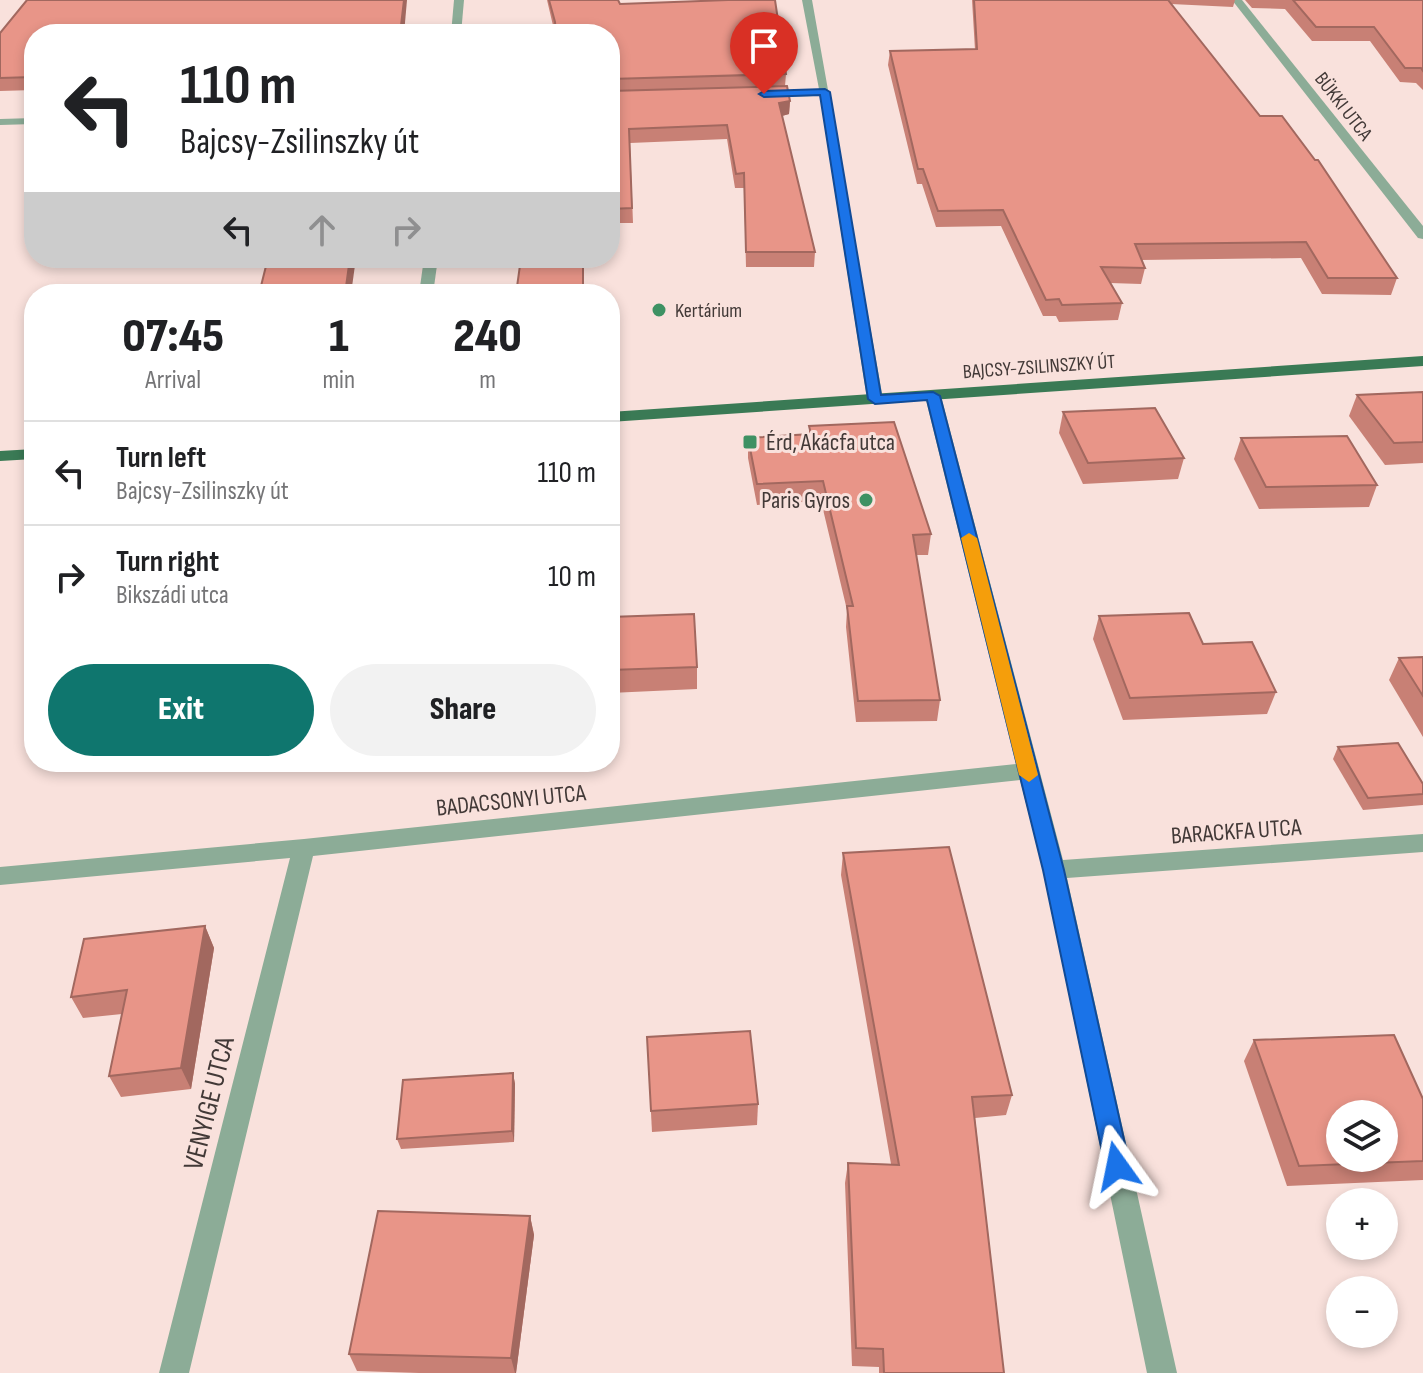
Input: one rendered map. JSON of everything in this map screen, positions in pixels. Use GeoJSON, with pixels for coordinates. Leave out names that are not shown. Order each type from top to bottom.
{"type":"FeatureCollection","features":[{"type":"Feature","properties":{"kind":"main road","name":"BAJCSY-ZSILINSZKY ÚT"},"geometry":{"type":"LineString","coordinates":[[620,416],[1423,361]]}},
{"type":"Feature","properties":{"kind":"main road"},"geometry":{"type":"LineString","coordinates":[[0,456],[24,455]]}},
{"type":"Feature","properties":{"kind":"street"},"geometry":{"type":"LineString","coordinates":[[457,24],[459,0]]}},
{"type":"Feature","properties":{"kind":"street"},"geometry":{"type":"LineString","coordinates":[[807,0],[875,399]]}},
{"type":"Feature","properties":{"kind":"street","name":"BÜKKI UTCA"},"geometry":{"type":"LineString","coordinates":[[1237,0],[1423,235]]}},
{"type":"Feature","properties":{"kind":"street"},"geometry":{"type":"LineString","coordinates":[[748,94],[825,92]]}},
{"type":"Feature","properties":{"kind":"street"},"geometry":{"type":"LineString","coordinates":[[0,122],[24,121]]}},
{"type":"Feature","properties":{"kind":"street"},"geometry":{"type":"LineString","coordinates":[[933,396],[1054,870],[1162,1373]]}},
{"type":"Feature","properties":{"kind":"street","name":"BADACSONYI UTCA"},"geometry":{"type":"LineString","coordinates":[[0,876],[304,848],[1028,771]]}},
{"type":"Feature","properties":{"kind":"street","name":"BARACKFA UTCA"},"geometry":{"type":"LineString","coordinates":[[1054,870],[1423,843]]}},
{"type":"Feature","properties":{"kind":"street","name":"VENYIGE UTCA"},"geometry":{"type":"LineString","coordinates":[[174,1373],[304,848]]}},
{"type":"Feature","properties":{"kind":"building"},"geometry":{"type":"Polygon","coordinates":[[[27,0],[404,0],[401,24],[24,24],[24,77],[0,78],[0,33],[27,0]]]}},
{"type":"Feature","properties":{"kind":"building"},"geometry":{"type":"Polygon","coordinates":[[[549,0],[618,0],[620,4],[775,0],[786,74],[620,79],[620,24],[555,22],[549,0]]]}},
{"type":"Feature","properties":{"kind":"building"},"geometry":{"type":"Polygon","coordinates":[[[974,0],[1168,0],[1260,116],[1282,116],[1318,160],[1397,278],[1328,278],[1306,242],[1135,244],[1145,268],[1101,267],[1122,303],[1062,305],[1059,299],[1046,300],[1003,210],[938,211],[923,169],[918,169],[890,51],[977,49],[974,0]]]}},
{"type":"Feature","properties":{"kind":"building"},"geometry":{"type":"Polygon","coordinates":[[[1293,0],[1423,0],[1423,71],[1421,68],[1405,68],[1374,27],[1316,27],[1293,0]]]}},
{"type":"Feature","properties":{"kind":"building"},"geometry":{"type":"Polygon","coordinates":[[[787,86],[790,101],[779,103],[815,252],[746,252],[744,173],[736,174],[727,125],[629,129],[632,208],[620,209],[620,91],[787,86]]]}},
{"type":"Feature","properties":{"kind":"building"},"geometry":{"type":"Polygon","coordinates":[[[266,268],[349,268],[346,284],[262,284],[266,268]]]}},
{"type":"Feature","properties":{"kind":"building"},"geometry":{"type":"Polygon","coordinates":[[[520,268],[583,268],[583,284],[517,284],[520,268]]]}},
{"type":"Feature","properties":{"kind":"building"},"geometry":{"type":"Polygon","coordinates":[[[1423,392],[1423,442],[1394,443],[1357,395],[1423,392]]]}},
{"type":"Feature","properties":{"kind":"building"},"geometry":{"type":"Polygon","coordinates":[[[1155,408],[1184,458],[1088,463],[1063,412],[1155,408]]]}},
{"type":"Feature","properties":{"kind":"building"},"geometry":{"type":"Polygon","coordinates":[[[894,422],[931,534],[913,535],[940,700],[858,701],[847,606],[853,606],[823,481],[757,484],[748,438],[811,434],[809,426],[894,422]]]}},
{"type":"Feature","properties":{"kind":"building"},"geometry":{"type":"Polygon","coordinates":[[[1347,436],[1377,485],[1266,487],[1241,438],[1347,436]]]}},
{"type":"Feature","properties":{"kind":"building"},"geometry":{"type":"Polygon","coordinates":[[[1189,613],[1203,644],[1252,642],[1276,692],[1130,698],[1099,616],[1189,613]]]}},
{"type":"Feature","properties":{"kind":"building"},"geometry":{"type":"Polygon","coordinates":[[[694,614],[697,667],[620,670],[620,617],[694,614]]]}},
{"type":"Feature","properties":{"kind":"building"},"geometry":{"type":"Polygon","coordinates":[[[1423,657],[1423,696],[1399,658],[1423,657]]]}},
{"type":"Feature","properties":{"kind":"building"},"geometry":{"type":"Polygon","coordinates":[[[1398,743],[1423,784],[1423,794],[1368,798],[1338,747],[1398,743]]]}},
{"type":"Feature","properties":{"kind":"building"},"geometry":{"type":"Polygon","coordinates":[[[949,847],[1012,1095],[972,1097],[1004,1373],[884,1373],[883,1349],[856,1348],[848,1163],[899,1165],[843,853],[949,847]]]}},
{"type":"Feature","properties":{"kind":"building"},"geometry":{"type":"Polygon","coordinates":[[[205,926],[181,1068],[109,1076],[127,990],[71,997],[84,939],[205,926]]]}},
{"type":"Feature","properties":{"kind":"building"},"geometry":{"type":"Polygon","coordinates":[[[750,1031],[758,1104],[651,1111],[647,1037],[750,1031]]]}},
{"type":"Feature","properties":{"kind":"building"},"geometry":{"type":"Polygon","coordinates":[[[1394,1035],[1423,1099],[1423,1161],[1398,1162],[1398,1100],[1326,1100],[1326,1165],[1299,1166],[1254,1040],[1394,1035]]]}},
{"type":"Feature","properties":{"kind":"building"},"geometry":{"type":"Polygon","coordinates":[[[513,1073],[512,1131],[397,1139],[403,1080],[513,1073]]]}},
{"type":"Feature","properties":{"kind":"building"},"geometry":{"type":"Polygon","coordinates":[[[378,1211],[530,1216],[511,1358],[349,1354],[378,1211]]]}},
{"type":"Feature","properties":{"kind":"slow traffic"},"geometry":{"type":"LineString","coordinates":[[969,538],[1029,775]]}},
{"type":"Feature","properties":{"kind":"place","name":"Kertárium"},"geometry":{"type":"Point","coordinates":[659,310]}},
{"type":"Feature","properties":{"kind":"place","name":"Érd, Akácfa utca"},"geometry":{"type":"Point","coordinates":[750,442]}},
{"type":"Feature","properties":{"kind":"place","name":"Paris Gyros"},"geometry":{"type":"Point","coordinates":[866,500]}},
{"type":"Feature","properties":{"kind":"route"},"geometry":{"type":"LineString","coordinates":[[764,94],[825,92],[875,399],[933,396],[1054,870],[1117,1166]]}}]}
